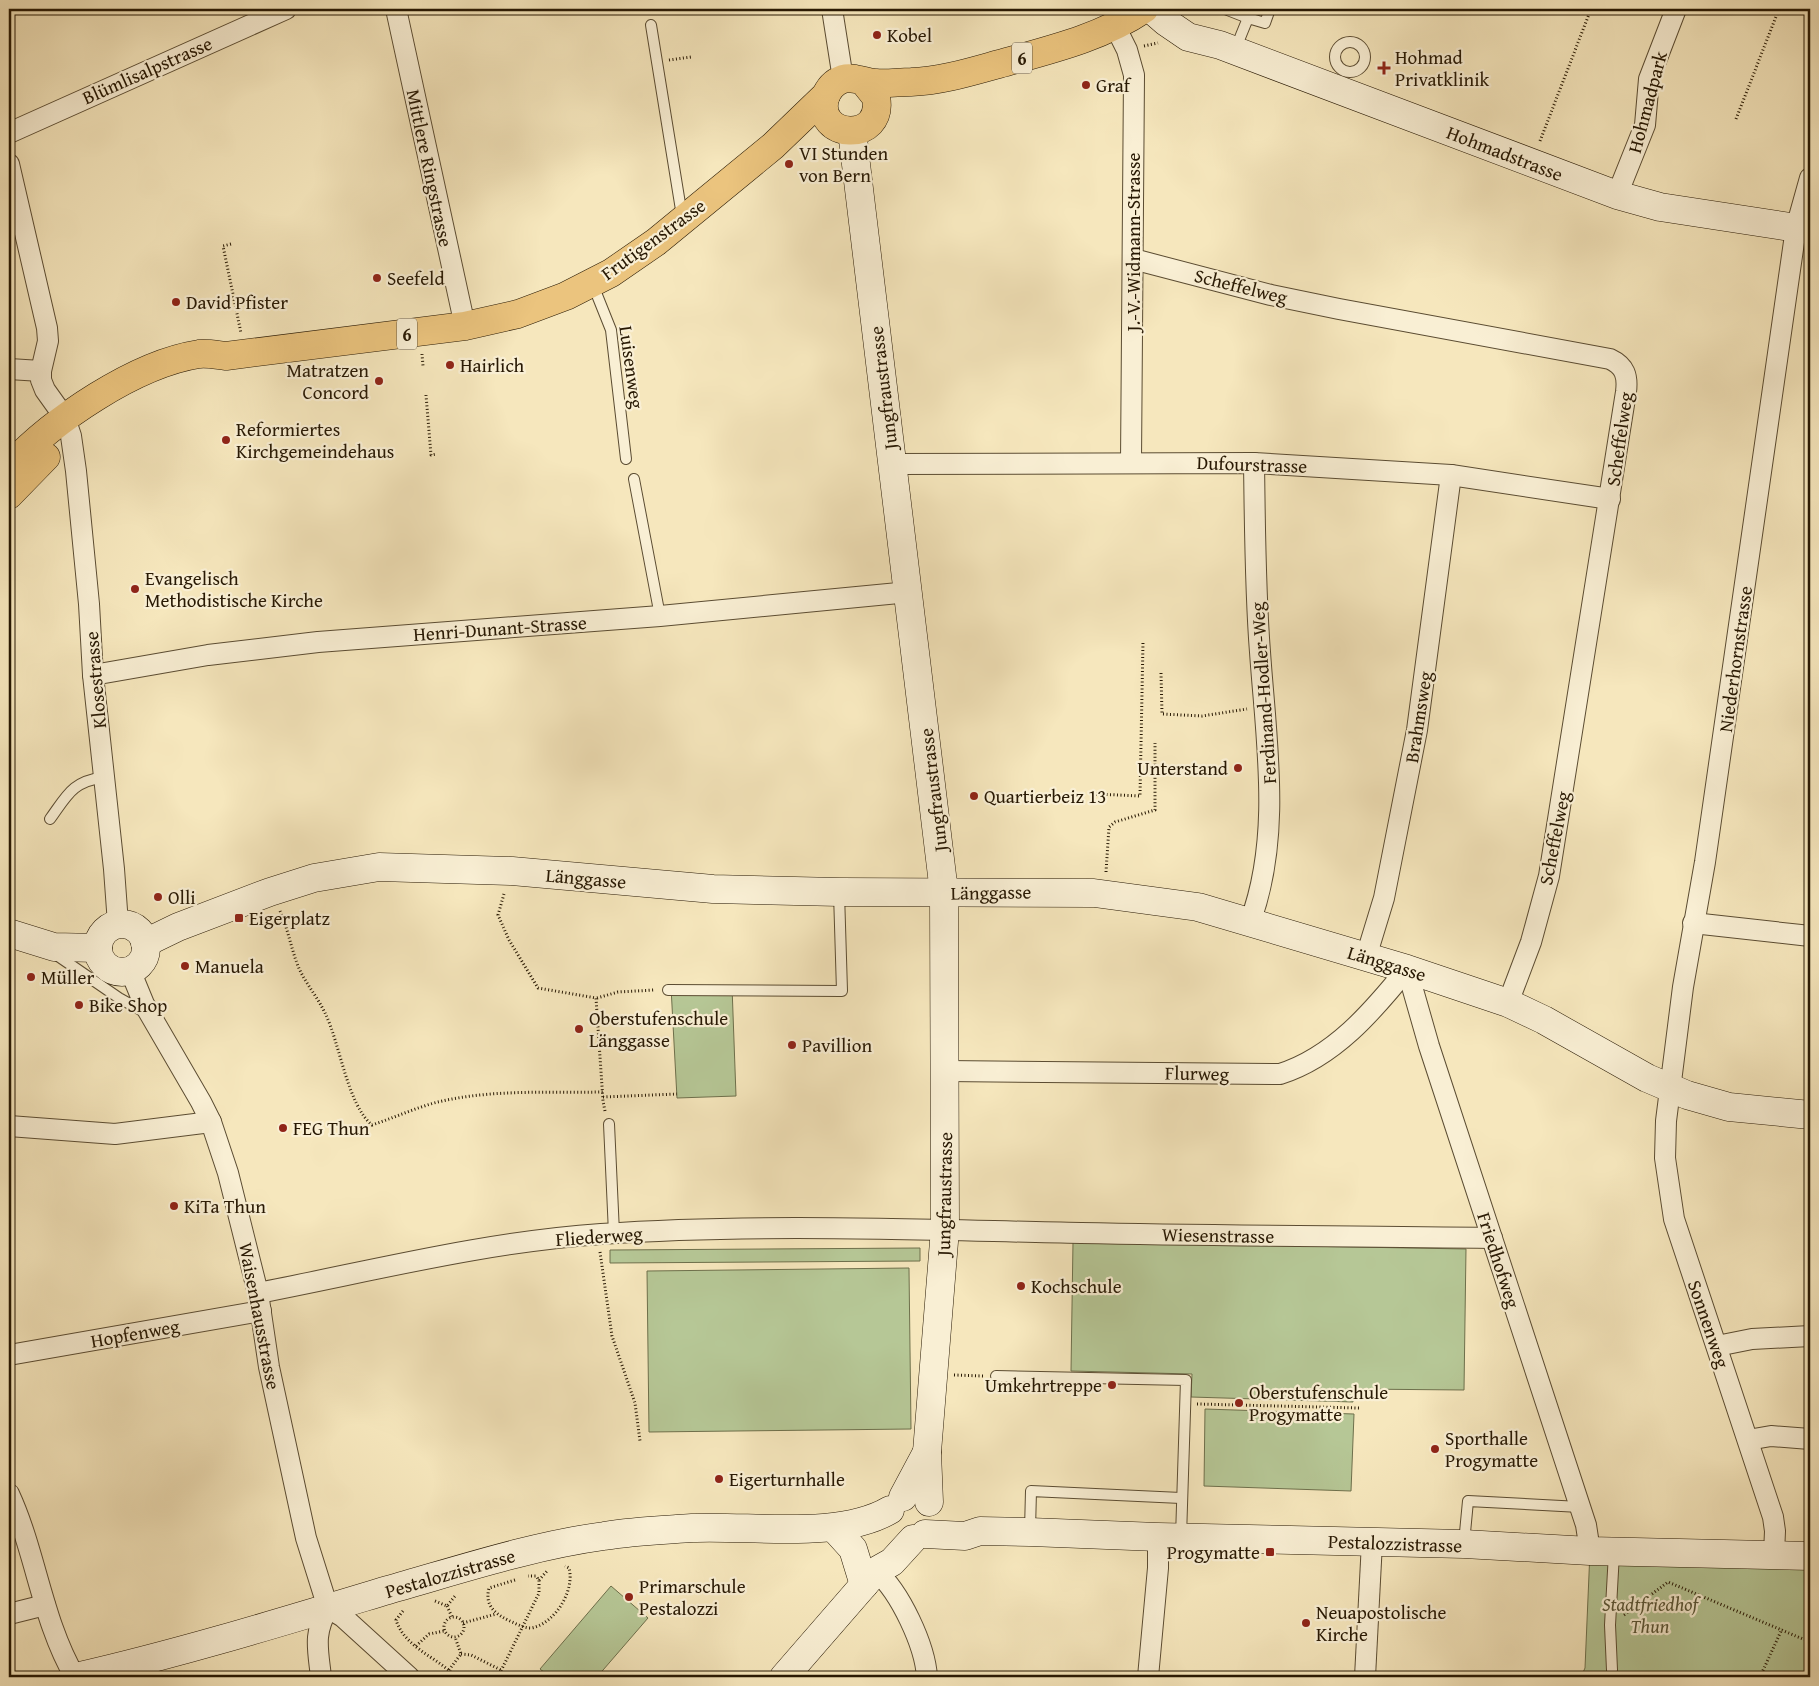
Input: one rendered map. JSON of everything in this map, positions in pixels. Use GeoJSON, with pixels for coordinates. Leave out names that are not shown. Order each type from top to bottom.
{"type":"FeatureCollection","features":[{"type":"Feature","properties":{"kind":"main road","name":"6"},"geometry":{"type":"LineString","coordinates":[[844,86],[934,81],[1045,51],[1115,26],[1144,9]]}},
{"type":"Feature","properties":{"kind":"main road","name":"6"},"geometry":{"type":"LineString","coordinates":[[875,116],[934,81]]}},
{"type":"Feature","properties":{"kind":"main road","name":"Frutigenstrasse"},"geometry":{"type":"LineString","coordinates":[[9,467],[34,442],[161,384],[236,355],[465,326],[518,314],[566,296],[633,259],[844,86]]}},
{"type":"Feature","properties":{"kind":"main road"},"geometry":{"type":"LineString","coordinates":[[844,86],[876,97],[875,116],[866,127],[844,129],[827,117],[824,110],[844,86]]}},
{"type":"Feature","properties":{"kind":"main road","name":"Frutigenstrasse"},"geometry":{"type":"LineString","coordinates":[[773,146],[844,129]]}},
{"type":"Feature","properties":{"kind":"main road","name":"Frutigenstrasse"},"geometry":{"type":"LineString","coordinates":[[9,495],[42,460],[68,427]]}},
{"type":"Feature","properties":{"kind":"street","name":"Blümlisalpstrasse"},"geometry":{"type":"LineString","coordinates":[[9,133],[286,9]]}},
{"type":"Feature","properties":{"kind":"street","name":"Mittlere Ringstrasse"},"geometry":{"type":"LineString","coordinates":[[396,9],[465,326]]}},
{"type":"Feature","properties":{"kind":"street"},"geometry":{"type":"LineString","coordinates":[[832,9],[844,86]]}},
{"type":"Feature","properties":{"kind":"street","name":"Hohmadstrasse"},"geometry":{"type":"LineString","coordinates":[[1151,9],[1188,37],[1339,79],[1532,164],[1617,196],[1667,208],[1803,229]]}},
{"type":"Feature","properties":{"kind":"street"},"geometry":{"type":"LineString","coordinates":[[1183,9],[1209,42]]}},
{"type":"Feature","properties":{"kind":"street","name":"Hohmadpark"},"geometry":{"type":"LineString","coordinates":[[1617,196],[1645,125],[1649,79],[1676,9]]}},
{"type":"Feature","properties":{"kind":"street","name":"J.-V.-Widmann-Strasse"},"geometry":{"type":"LineString","coordinates":[[1115,26],[1128,50],[1134,75],[1131,462]]}},
{"type":"Feature","properties":{"kind":"street","name":"Jungfraustrasse"},"geometry":{"type":"LineString","coordinates":[[844,129],[909,592],[944,892],[945,1229],[926,1452],[910,1520]]}},
{"type":"Feature","properties":{"kind":"street"},"geometry":{"type":"LineString","coordinates":[[9,164],[47,328],[46,354],[41,371],[45,390],[68,427]]}},
{"type":"Feature","properties":{"kind":"street","name":"Niederhornstrasse"},"geometry":{"type":"LineString","coordinates":[[1670,1089],[1693,923],[1810,178]]}},
{"type":"Feature","properties":{"kind":"street","name":"Scheffelweg"},"geometry":{"type":"LineString","coordinates":[[1133,259],[1320,305],[1610,359],[1619,363],[1625,371],[1627,382],[1610,499],[1549,876],[1531,942],[1508,1003]]}},
{"type":"Feature","properties":{"kind":"street"},"geometry":{"type":"LineString","coordinates":[[9,368],[41,371]]}},
{"type":"Feature","properties":{"kind":"street","name":"Klosestrasse"},"geometry":{"type":"LineString","coordinates":[[68,427],[89,604],[93,675],[118,924]]}},
{"type":"Feature","properties":{"kind":"street","name":"Dufourstrasse"},"geometry":{"type":"LineString","coordinates":[[892,464],[1254,463],[1451,475],[1610,499]]}},
{"type":"Feature","properties":{"kind":"street","name":"Ferdinand-Hodler-Weg"},"geometry":{"type":"LineString","coordinates":[[1250,922],[1258,895],[1268,825],[1269,788],[1256,596],[1254,463]]}},
{"type":"Feature","properties":{"kind":"street","name":"Brahmsweg"},"geometry":{"type":"LineString","coordinates":[[1366,956],[1384,898],[1414,747],[1451,475]]}},
{"type":"Feature","properties":{"kind":"street","name":"Henri-Dunant-Strasse"},"geometry":{"type":"LineString","coordinates":[[93,675],[208,655],[318,642],[660,616],[909,592]]}},
{"type":"Feature","properties":{"kind":"street","name":"Länggasse"},"geometry":{"type":"LineString","coordinates":[[146,944],[178,927],[270,892],[314,878],[357,869],[380,867],[512,871],[712,889],[839,892],[1094,893],[1178,904],[1250,922],[1366,956],[1508,1003],[1544,1020],[1626,1068],[1670,1089],[1729,1107],[1810,1115]]}},
{"type":"Feature","properties":{"kind":"street"},"geometry":{"type":"LineString","coordinates":[[1693,923],[1810,936]]}},
{"type":"Feature","properties":{"kind":"street"},"geometry":{"type":"LineString","coordinates":[[118,924],[136,928],[146,944],[141,963],[130,970],[115,971],[108,967],[102,962],[98,948],[99,941],[106,930],[118,924]]}},
{"type":"Feature","properties":{"kind":"street"},"geometry":{"type":"LineString","coordinates":[[9,933],[42,945],[65,949],[98,948]]}},
{"type":"Feature","properties":{"kind":"street","name":"Flurweg"},"geometry":{"type":"LineString","coordinates":[[946,1071],[1280,1074],[1297,1069],[1334,1045],[1378,1005],[1407,969]]}},
{"type":"Feature","properties":{"kind":"street","name":"Friedhofweg"},"geometry":{"type":"LineString","coordinates":[[1407,969],[1429,1046],[1588,1535],[1602,1552]]}},
{"type":"Feature","properties":{"kind":"street","name":"Waisenhausstrasse"},"geometry":{"type":"LineString","coordinates":[[130,970],[151,1016],[211,1122],[228,1173],[260,1302],[269,1367],[306,1538],[328,1608]]}},
{"type":"Feature","properties":{"kind":"street","name":"Sonnenweg"},"geometry":{"type":"LineString","coordinates":[[1670,1089],[1666,1121],[1665,1158],[1670,1196],[1684,1251],[1773,1517],[1776,1531],[1774,1554]]}},
{"type":"Feature","properties":{"kind":"street"},"geometry":{"type":"LineString","coordinates":[[9,1126],[115,1134],[211,1122]]}},
{"type":"Feature","properties":{"kind":"street","name":"Fliederweg"},"geometry":{"type":"LineString","coordinates":[[260,1302],[495,1245],[606,1234],[752,1229],[945,1229]]}},
{"type":"Feature","properties":{"kind":"street","name":"Wiesenstrasse"},"geometry":{"type":"LineString","coordinates":[[945,1229],[1089,1234],[1492,1238]]}},
{"type":"Feature","properties":{"kind":"street","name":"Hopfenweg"},"geometry":{"type":"LineString","coordinates":[[9,1355],[260,1302]]}},
{"type":"Feature","properties":{"kind":"street"},"geometry":{"type":"LineString","coordinates":[[1717,1346],[1752,1339],[1810,1336]]}},
{"type":"Feature","properties":{"kind":"street"},"geometry":{"type":"LineString","coordinates":[[1748,1440],[1771,1436],[1810,1440]]}},
{"type":"Feature","properties":{"kind":"street"},"geometry":{"type":"LineString","coordinates":[[10,1499],[45,1606],[66,1660],[81,1677]]}},
{"type":"Feature","properties":{"kind":"street","name":"Pestalozzistrasse"},"geometry":{"type":"LineString","coordinates":[[81,1677],[483,1563],[602,1536],[716,1527],[834,1528],[870,1520],[949,1519],[980,1531],[1464,1544],[1602,1552],[1810,1556]]}},
{"type":"Feature","properties":{"kind":"street"},"geometry":{"type":"LineString","coordinates":[[784,1677],[870,1578],[892,1562],[910,1520]]}},
{"type":"Feature","properties":{"kind":"street"},"geometry":{"type":"LineString","coordinates":[[834,1528],[853,1549],[870,1578],[889,1584],[901,1602],[915,1636],[927,1677]]}},
{"type":"Feature","properties":{"kind":"street"},"geometry":{"type":"LineString","coordinates":[[1148,1677],[1158,1568],[1170,1537]]}},
{"type":"Feature","properties":{"kind":"street"},"geometry":{"type":"LineString","coordinates":[[1365,1677],[1372,1542]]}},
{"type":"Feature","properties":{"kind":"street"},"geometry":{"type":"LineString","coordinates":[[9,1614],[45,1606]]}},
{"type":"Feature","properties":{"kind":"street"},"geometry":{"type":"LineString","coordinates":[[321,1677],[316,1639],[319,1624],[328,1608],[343,1617],[409,1677]]}},
{"type":"Feature","properties":{"kind":"lane"},"geometry":{"type":"LineString","coordinates":[[1225,9],[1265,23],[1270,9]]}},
{"type":"Feature","properties":{"kind":"lane"},"geometry":{"type":"LineString","coordinates":[[1234,51],[1248,18]]}},
{"type":"Feature","properties":{"kind":"lane"},"geometry":{"type":"LineString","coordinates":[[651,25],[682,220]]}},
{"type":"Feature","properties":{"kind":"lane","name":"Luisenweg"},"geometry":{"type":"LineString","coordinates":[[592,283],[611,330],[626,459]]}},
{"type":"Feature","properties":{"kind":"lane"},"geometry":{"type":"LineString","coordinates":[[634,479],[660,616]]}},
{"type":"Feature","properties":{"kind":"lane"},"geometry":{"type":"LineString","coordinates":[[50,818],[73,788],[86,780],[104,777]]}},
{"type":"Feature","properties":{"kind":"lane"},"geometry":{"type":"LineString","coordinates":[[668,990],[842,991],[839,892]]}},
{"type":"Feature","properties":{"kind":"lane"},"geometry":{"type":"LineString","coordinates":[[42,945],[119,998],[151,1016]]}},
{"type":"Feature","properties":{"kind":"lane"},"geometry":{"type":"LineString","coordinates":[[606,1234],[609,1124]]}},
{"type":"Feature","properties":{"kind":"lane"},"geometry":{"type":"LineString","coordinates":[[996,1376],[1186,1380],[1181,1498],[1170,1537]]}},
{"type":"Feature","properties":{"kind":"lane"},"geometry":{"type":"LineString","coordinates":[[1030,1532],[1031,1491],[1181,1498]]}},
{"type":"Feature","properties":{"kind":"lane"},"geometry":{"type":"LineString","coordinates":[[1464,1544],[1468,1501],[1580,1507]]}},
{"type":"Feature","properties":{"kind":"lane"},"geometry":{"type":"LineString","coordinates":[[1602,1552],[1610,1625],[1612,1670]]}},
{"type":"Feature","properties":{"kind":"path"},"geometry":{"type":"LineString","coordinates":[[1532,164],[1590,9]]}},
{"type":"Feature","properties":{"kind":"path"},"geometry":{"type":"LineString","coordinates":[[1736,119],[1780,9]]}},
{"type":"Feature","properties":{"kind":"path"},"geometry":{"type":"LineString","coordinates":[[656,62],[692,57]]}},
{"type":"Feature","properties":{"kind":"path"},"geometry":{"type":"LineString","coordinates":[[231,244],[223,246],[236,355]]}},
{"type":"Feature","properties":{"kind":"path"},"geometry":{"type":"LineString","coordinates":[[426,395],[429,409],[432,455],[437,454]]}},
{"type":"Feature","properties":{"kind":"path"},"geometry":{"type":"LineString","coordinates":[[1096,794],[1140,796],[1143,642]]}},
{"type":"Feature","properties":{"kind":"path"},"geometry":{"type":"LineString","coordinates":[[1161,673],[1162,714],[1202,716],[1264,706]]}},
{"type":"Feature","properties":{"kind":"path"},"geometry":{"type":"LineString","coordinates":[[1106,874],[1109,827],[1115,822],[1155,810],[1155,743]]}},
{"type":"Feature","properties":{"kind":"path"},"geometry":{"type":"LineString","coordinates":[[512,871],[498,915],[508,940],[538,988],[596,998],[618,992],[668,990]]}},
{"type":"Feature","properties":{"kind":"path"},"geometry":{"type":"LineString","coordinates":[[270,892],[287,927],[298,966],[325,1013],[349,1084],[364,1118],[372,1124],[434,1104],[460,1099],[510,1093],[603,1092]]}},
{"type":"Feature","properties":{"kind":"path"},"geometry":{"type":"LineString","coordinates":[[596,998],[603,1097],[609,1124]]}},
{"type":"Feature","properties":{"kind":"path"},"geometry":{"type":"LineString","coordinates":[[603,1097],[677,1094]]}},
{"type":"Feature","properties":{"kind":"path"},"geometry":{"type":"LineString","coordinates":[[606,1234],[603,1279],[612,1336],[635,1403],[640,1441]]}},
{"type":"Feature","properties":{"kind":"path"},"geometry":{"type":"LineString","coordinates":[[934,1375],[996,1376]]}},
{"type":"Feature","properties":{"kind":"path"},"geometry":{"type":"LineString","coordinates":[[1185,1403],[1359,1408]]}},
{"type":"Feature","properties":{"kind":"path"},"geometry":{"type":"LineString","coordinates":[[489,1588],[488,1600],[496,1614],[521,1626],[533,1628],[545,1622],[562,1603],[570,1589],[572,1578],[569,1568],[561,1564]]}},
{"type":"Feature","properties":{"kind":"path"},"geometry":{"type":"LineString","coordinates":[[498,1677],[521,1626],[539,1593],[539,1580],[550,1567]]}},
{"type":"Feature","properties":{"kind":"path"},"geometry":{"type":"LineString","coordinates":[[483,1588],[489,1588],[530,1575],[539,1580]]}},
{"type":"Feature","properties":{"kind":"path"},"geometry":{"type":"LineString","coordinates":[[1610,1625],[1668,1582],[1810,1642]]}},
{"type":"Feature","properties":{"kind":"path"},"geometry":{"type":"LineString","coordinates":[[447,1606],[453,1597],[459,1594]]}},
{"type":"Feature","properties":{"kind":"path"},"geometry":{"type":"LineString","coordinates":[[432,1602],[438,1601],[447,1606],[452,1617],[463,1623]]}},
{"type":"Feature","properties":{"kind":"path"},"geometry":{"type":"LineString","coordinates":[[406,1609],[400,1612],[396,1620],[400,1631],[456,1677]]}},
{"type":"Feature","properties":{"kind":"path"},"geometry":{"type":"LineString","coordinates":[[463,1623],[496,1614]]}},
{"type":"Feature","properties":{"kind":"path"},"geometry":{"type":"LineString","coordinates":[[444,1631],[445,1623],[452,1617]]}},
{"type":"Feature","properties":{"kind":"path"},"geometry":{"type":"LineString","coordinates":[[444,1631],[449,1636],[455,1637],[462,1632],[463,1623]]}},
{"type":"Feature","properties":{"kind":"path"},"geometry":{"type":"LineString","coordinates":[[1760,1677],[1782,1629]]}},
{"type":"Feature","properties":{"kind":"path"},"geometry":{"type":"LineString","coordinates":[[416,1646],[425,1636],[444,1631]]}},
{"type":"Feature","properties":{"kind":"path"},"geometry":{"type":"LineString","coordinates":[[455,1637],[462,1654]]}},
{"type":"Feature","properties":{"kind":"path"},"geometry":{"type":"LineString","coordinates":[[462,1654],[471,1655],[501,1670]]}},
{"type":"Feature","properties":{"kind":"path"},"geometry":{"type":"LineString","coordinates":[[449,1670],[462,1654]]}},
{"type":"Feature","properties":{"kind":"green space"},"geometry":{"type":"Polygon","coordinates":[[[732,986],[736,1096],[677,1098],[671,987],[732,986]]]}},
{"type":"Feature","properties":{"kind":"green space"},"geometry":{"type":"Polygon","coordinates":[[[1073,1242],[1466,1249],[1464,1390],[1355,1389],[1353,1402],[1191,1397],[1192,1374],[1071,1371],[1073,1242]]]}},
{"type":"Feature","properties":{"kind":"green space"},"geometry":{"type":"Polygon","coordinates":[[[920,1248],[920,1261],[610,1263],[610,1250],[920,1248]]]}},
{"type":"Feature","properties":{"kind":"green space"},"geometry":{"type":"Polygon","coordinates":[[[909,1268],[911,1429],[649,1432],[647,1271],[909,1268]]]}},
{"type":"Feature","properties":{"kind":"green space"},"geometry":{"type":"Polygon","coordinates":[[[1205,1409],[1354,1414],[1351,1491],[1204,1486],[1205,1409]]]}},
{"type":"Feature","properties":{"kind":"green space","name":"Stadtfriedhof Thun"},"geometry":{"type":"Polygon","coordinates":[[[1590,1551],[1810,1556],[1810,1677],[1581,1677],[1585,1668],[1590,1551]]]}},
{"type":"Feature","properties":{"kind":"green space"},"geometry":{"type":"Polygon","coordinates":[[[611,1586],[648,1618],[597,1677],[550,1677],[540,1669],[611,1586]]]}},
{"type":"Feature","properties":{"kind":"place","name":"Kobel"},"geometry":{"type":"Point","coordinates":[877,35]}},
{"type":"Feature","properties":{"kind":"place","name":"Hohmad Privatklinik"},"geometry":{"type":"Point","coordinates":[1384,68]}},
{"type":"Feature","properties":{"kind":"place","name":"Graf"},"geometry":{"type":"Point","coordinates":[1086,85]}},
{"type":"Feature","properties":{"kind":"place","name":"VI Stunden von Bern"},"geometry":{"type":"Point","coordinates":[789,164]}},
{"type":"Feature","properties":{"kind":"place","name":"Seefeld"},"geometry":{"type":"Point","coordinates":[377,278]}},
{"type":"Feature","properties":{"kind":"place","name":"David Pfister"},"geometry":{"type":"Point","coordinates":[176,302]}},
{"type":"Feature","properties":{"kind":"place","name":"Hairlich"},"geometry":{"type":"Point","coordinates":[450,365]}},
{"type":"Feature","properties":{"kind":"place","name":"Matratzen Concord"},"geometry":{"type":"Point","coordinates":[379,381]}},
{"type":"Feature","properties":{"kind":"place","name":"Reformiertes Kirchgemeindehaus"},"geometry":{"type":"Point","coordinates":[226,440]}},
{"type":"Feature","properties":{"kind":"place","name":"Evangelisch Methodistische Kirche"},"geometry":{"type":"Point","coordinates":[135,589]}},
{"type":"Feature","properties":{"kind":"place","name":"Unterstand"},"geometry":{"type":"Point","coordinates":[1238,768]}},
{"type":"Feature","properties":{"kind":"place","name":"Quartierbeiz 13"},"geometry":{"type":"Point","coordinates":[974,796]}},
{"type":"Feature","properties":{"kind":"place","name":"Olli"},"geometry":{"type":"Point","coordinates":[158,897]}},
{"type":"Feature","properties":{"kind":"place","name":"Eigerplatz"},"geometry":{"type":"Point","coordinates":[239,918]}},
{"type":"Feature","properties":{"kind":"place","name":"Manuela"},"geometry":{"type":"Point","coordinates":[185,966]}},
{"type":"Feature","properties":{"kind":"place","name":"Müller"},"geometry":{"type":"Point","coordinates":[31,977]}},
{"type":"Feature","properties":{"kind":"place","name":"Bike Shop"},"geometry":{"type":"Point","coordinates":[79,1005]}},
{"type":"Feature","properties":{"kind":"place","name":"Oberstufenschule Länggasse"},"geometry":{"type":"Point","coordinates":[579,1029]}},
{"type":"Feature","properties":{"kind":"place","name":"Pavillion"},"geometry":{"type":"Point","coordinates":[792,1045]}},
{"type":"Feature","properties":{"kind":"place","name":"FEG Thun"},"geometry":{"type":"Point","coordinates":[283,1128]}},
{"type":"Feature","properties":{"kind":"place","name":"KiTa Thun"},"geometry":{"type":"Point","coordinates":[174,1206]}},
{"type":"Feature","properties":{"kind":"place","name":"Kochschule"},"geometry":{"type":"Point","coordinates":[1021,1286]}},
{"type":"Feature","properties":{"kind":"place","name":"Umkehrtreppe"},"geometry":{"type":"Point","coordinates":[1112,1385]}},
{"type":"Feature","properties":{"kind":"place","name":"Oberstufenschule Progymatte"},"geometry":{"type":"Point","coordinates":[1239,1403]}},
{"type":"Feature","properties":{"kind":"place","name":"Sporthalle Progymatte"},"geometry":{"type":"Point","coordinates":[1435,1449]}},
{"type":"Feature","properties":{"kind":"place","name":"Eigerturnhalle"},"geometry":{"type":"Point","coordinates":[719,1479]}},
{"type":"Feature","properties":{"kind":"place","name":"Progymatte"},"geometry":{"type":"Point","coordinates":[1270,1552]}},
{"type":"Feature","properties":{"kind":"place","name":"Primarschule Pestalozzi"},"geometry":{"type":"Point","coordinates":[629,1597]}},
{"type":"Feature","properties":{"kind":"place","name":"Neuapostolische Kirche"},"geometry":{"type":"Point","coordinates":[1306,1623]}}]}
